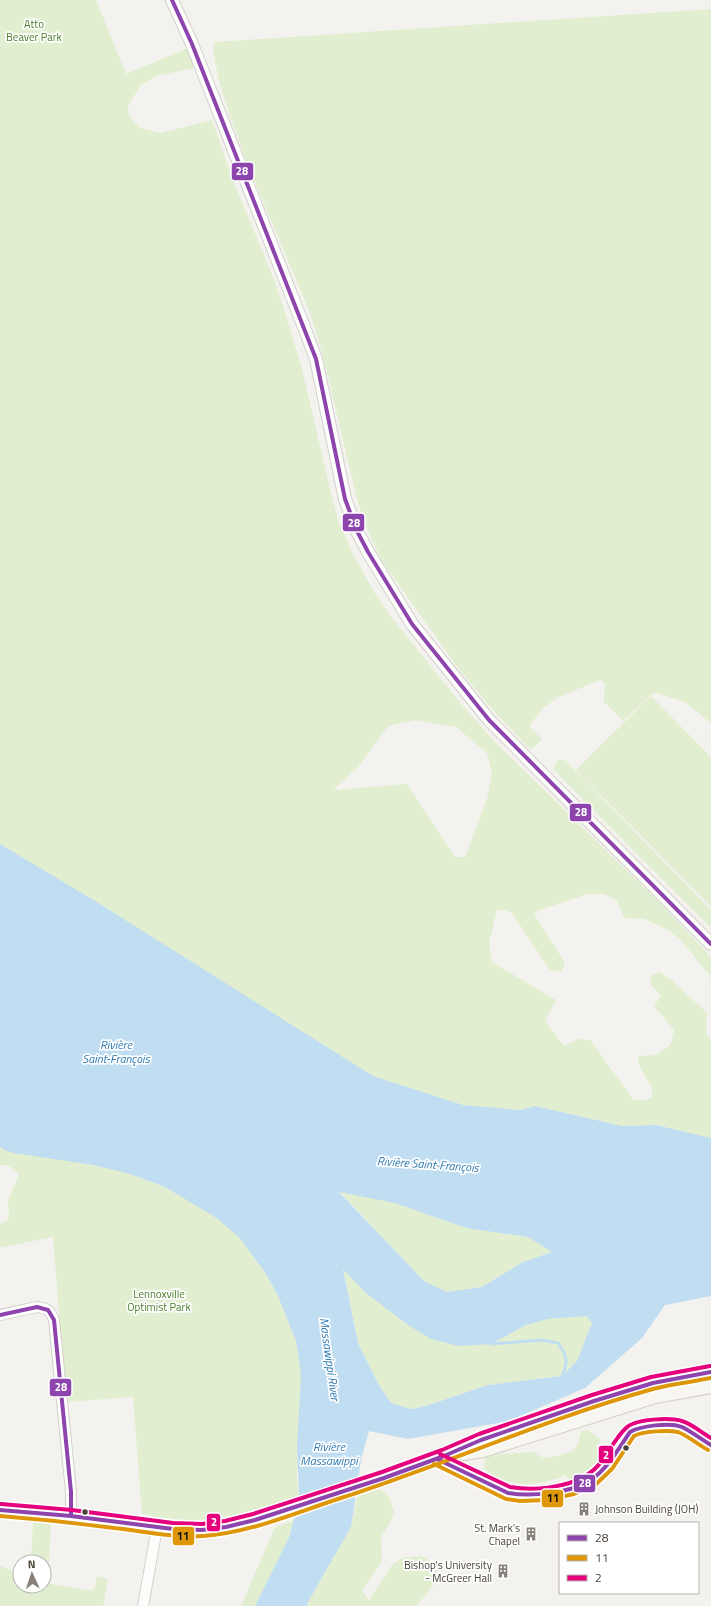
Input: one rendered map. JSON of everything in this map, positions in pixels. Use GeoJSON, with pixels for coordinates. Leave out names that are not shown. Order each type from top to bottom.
{"type":"FeatureCollection","features":[{"type":"Feature","properties":{"kind":"main road"},"geometry":{"type":"LineString","coordinates":[[0,1510],[71,1516],[157,1528],[189,1530],[226,1528],[373,1481],[444,1456],[481,1440],[614,1394],[661,1381],[711,1372]]}},
{"type":"Feature","properties":{"kind":"main road"},"geometry":{"type":"LineString","coordinates":[[444,1456],[482,1450],[655,1396],[711,1386]]}},
{"type":"Feature","properties":{"kind":"street"},"geometry":{"type":"LineString","coordinates":[[172,0],[192,44],[316,359],[345,499],[357,531],[382,578],[412,624],[490,720],[711,944]]}},
{"type":"Feature","properties":{"kind":"street"},"geometry":{"type":"LineString","coordinates":[[0,1315],[37,1307],[49,1311],[54,1320],[71,1492],[71,1516]]}},
{"type":"Feature","properties":{"kind":"street"},"geometry":{"type":"LineString","coordinates":[[143,1606],[157,1528]]}},
{"type":"Feature","properties":{"kind":"green space","name":"Atto Beaver Park"},"geometry":{"type":"Polygon","coordinates":[[[0,0],[96,0],[126,74],[188,48],[194,68],[156,76],[141,85],[128,105],[129,116],[140,128],[161,133],[212,120],[233,181],[274,279],[288,322],[302,369],[338,520],[352,552],[374,592],[388,613],[462,705],[495,742],[659,902],[711,957],[711,977],[682,941],[668,930],[644,919],[624,918],[617,901],[604,894],[588,894],[537,911],[534,914],[565,963],[561,972],[550,970],[512,913],[506,910],[497,910],[489,943],[492,962],[556,1000],[545,1021],[564,1046],[579,1039],[590,1040],[634,1100],[646,1100],[653,1096],[651,1086],[638,1061],[638,1056],[657,1055],[671,1044],[674,1030],[654,1006],[661,996],[651,985],[651,976],[659,972],[669,978],[707,1013],[706,1033],[711,1040],[711,1138],[656,1125],[622,1126],[535,1106],[520,1110],[463,1105],[373,1076],[0,844],[0,0]],[[415,720],[388,726],[358,767],[333,790],[407,784],[455,857],[465,857],[487,799],[492,773],[487,753],[456,727],[415,720]]]}},
{"type":"Feature","properties":{"kind":"green space"},"geometry":{"type":"Polygon","coordinates":[[[711,9],[711,723],[685,702],[657,693],[652,694],[623,721],[604,702],[605,683],[600,680],[558,697],[543,708],[529,726],[542,739],[531,750],[492,709],[458,668],[382,561],[369,533],[358,503],[322,352],[310,313],[252,175],[231,119],[219,81],[213,50],[215,42],[711,9]]]}},
{"type":"Feature","properties":{"kind":"green space"},"geometry":{"type":"Polygon","coordinates":[[[651,696],[711,757],[711,907],[576,770],[651,696]]]}},
{"type":"Feature","properties":{"kind":"green space"},"geometry":{"type":"Polygon","coordinates":[[[558,760],[565,760],[711,910],[711,928],[555,771],[553,768],[558,760]]]}},
{"type":"Feature","properties":{"kind":"green space","name":"Lennoxville Optimist Park"},"geometry":{"type":"Polygon","coordinates":[[[0,1147],[4,1150],[93,1165],[130,1174],[165,1187],[215,1216],[240,1238],[266,1274],[278,1296],[296,1341],[301,1374],[297,1476],[299,1496],[221,1518],[184,1520],[142,1514],[133,1397],[66,1402],[53,1237],[0,1247],[0,1223],[5,1222],[9,1218],[8,1201],[19,1174],[8,1165],[0,1165],[0,1147]]]}},
{"type":"Feature","properties":{"kind":"green space"},"geometry":{"type":"Polygon","coordinates":[[[339,1191],[395,1203],[466,1228],[528,1237],[552,1252],[523,1262],[482,1287],[447,1292],[424,1281],[339,1191]]]}},
{"type":"Feature","properties":{"kind":"green space"},"geometry":{"type":"Polygon","coordinates":[[[343,1268],[366,1293],[408,1325],[491,1344],[526,1325],[548,1319],[587,1316],[592,1323],[577,1361],[562,1376],[488,1385],[426,1406],[411,1409],[391,1403],[379,1385],[358,1343],[343,1268]]]}},
{"type":"Feature","properties":{"kind":"green space"},"geometry":{"type":"Polygon","coordinates":[[[583,1430],[589,1431],[601,1440],[596,1446],[605,1453],[589,1469],[569,1482],[565,1475],[534,1484],[512,1483],[492,1475],[484,1468],[485,1459],[491,1455],[532,1452],[544,1458],[573,1451],[578,1444],[580,1434],[583,1430]]]}},
{"type":"Feature","properties":{"kind":"green space"},"geometry":{"type":"Polygon","coordinates":[[[380,1489],[389,1497],[394,1512],[389,1525],[381,1536],[382,1561],[362,1591],[369,1600],[392,1565],[402,1558],[423,1556],[435,1565],[439,1577],[417,1606],[307,1606],[351,1527],[357,1497],[380,1489]]]}},
{"type":"Feature","properties":{"kind":"green space"},"geometry":{"type":"Polygon","coordinates":[[[293,1521],[290,1535],[255,1606],[240,1606],[275,1527],[293,1521]]]}},
{"type":"Feature","properties":{"kind":"green space"},"geometry":{"type":"Polygon","coordinates":[[[33,1522],[51,1523],[49,1554],[31,1554],[33,1522]]]}},
{"type":"Feature","properties":{"kind":"green space"},"geometry":{"type":"Polygon","coordinates":[[[0,1566],[12,1571],[12,1594],[52,1594],[52,1584],[92,1591],[95,1587],[97,1576],[108,1579],[103,1606],[0,1606],[0,1566]]]}},
{"type":"Feature","properties":{"kind":"water","name":"Rivière Saint-François"},"geometry":{"type":"Polygon","coordinates":[[[0,844],[95,901],[373,1076],[463,1105],[520,1110],[535,1106],[622,1126],[656,1125],[711,1138],[711,1296],[665,1305],[642,1338],[585,1388],[509,1421],[408,1439],[369,1431],[361,1460],[351,1527],[307,1606],[255,1606],[290,1535],[299,1496],[297,1447],[301,1374],[296,1341],[278,1296],[266,1274],[240,1238],[215,1217],[165,1187],[130,1174],[93,1165],[14,1153],[0,1147],[0,844]],[[339,1192],[424,1281],[447,1292],[482,1287],[523,1262],[552,1252],[528,1237],[466,1228],[395,1203],[339,1192]],[[343,1269],[358,1343],[379,1385],[391,1403],[411,1409],[426,1406],[488,1385],[562,1376],[577,1361],[592,1323],[587,1316],[548,1319],[526,1325],[491,1344],[459,1346],[431,1339],[408,1325],[366,1293],[343,1269]]]}},
{"type":"Feature","properties":{"kind":"waterway"},"geometry":{"type":"LineString","coordinates":[[491,1344],[541,1340],[558,1343],[566,1359],[566,1366],[562,1376]]}},
{"type":"Feature","properties":{"kind":"transit line","name":"28"},"geometry":{"type":"LineString","coordinates":[[172,0],[192,44],[316,359],[345,499],[357,531],[368,552],[412,624],[489,720],[711,944]]}},
{"type":"Feature","properties":{"kind":"transit line","name":"28"},"geometry":{"type":"LineString","coordinates":[[0,1315],[37,1307],[48,1310],[54,1320],[71,1492],[71,1516]]}},
{"type":"Feature","properties":{"kind":"transit line","name":"2"},"geometry":{"type":"LineString","coordinates":[[1,1504],[72,1510],[173,1523],[202,1524],[225,1521],[253,1514],[382,1472],[442,1450],[479,1434],[592,1395],[651,1377],[710,1366]]}},
{"type":"Feature","properties":{"kind":"transit line","name":"28"},"geometry":{"type":"LineString","coordinates":[[0,1510],[71,1516],[173,1529],[202,1530],[226,1527],[255,1520],[384,1478],[444,1456],[481,1440],[594,1401],[653,1383],[711,1372]]}},
{"type":"Feature","properties":{"kind":"transit line","name":"11"},"geometry":{"type":"LineString","coordinates":[[0,1516],[181,1536],[203,1536],[237,1531],[272,1522],[378,1486],[534,1428],[613,1401],[660,1387],[711,1378]]}},
{"type":"Feature","properties":{"kind":"transit line","name":"2"},"geometry":{"type":"LineString","coordinates":[[440,1454],[510,1487],[529,1489],[560,1486],[587,1475],[599,1465],[626,1428],[637,1423],[661,1419],[682,1421],[711,1438]]}},
{"type":"Feature","properties":{"kind":"transit line","name":"28"},"geometry":{"type":"LineString","coordinates":[[437,1459],[508,1493],[539,1494],[562,1491],[591,1480],[608,1464],[630,1432],[641,1428],[655,1425],[682,1427],[711,1445]]}},
{"type":"Feature","properties":{"kind":"transit line","name":"11"},"geometry":{"type":"LineString","coordinates":[[434,1464],[506,1499],[520,1501],[546,1500],[574,1494],[595,1485],[612,1469],[634,1436],[638,1434],[656,1431],[678,1432],[708,1450]]}},
{"type":"Feature","properties":{"kind":"place","name":"Johnson Building (JOH)"},"geometry":{"type":"Point","coordinates":[584,1509]}},
{"type":"Feature","properties":{"kind":"place","name":"St. Mark’s Chapel"},"geometry":{"type":"Point","coordinates":[531,1534]}},
{"type":"Feature","properties":{"kind":"place","name":"Bishop's University - McGreer Hall"},"geometry":{"type":"Point","coordinates":[503,1571]}},
{"type":"Feature","properties":{"kind":"water label","name":"Massawippi River"},"geometry":{"type":"Point","coordinates":[330,1359]}},
{"type":"Feature","properties":{"kind":"water label","name":"Rivière Massawippi"},"geometry":{"type":"Point","coordinates":[329,1453]}}]}
